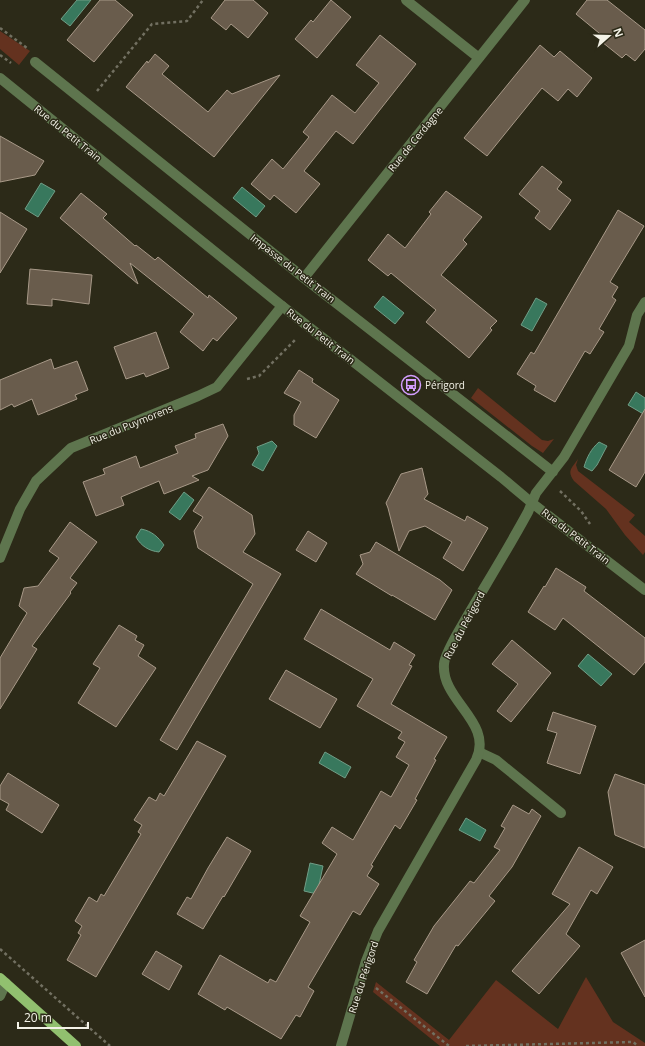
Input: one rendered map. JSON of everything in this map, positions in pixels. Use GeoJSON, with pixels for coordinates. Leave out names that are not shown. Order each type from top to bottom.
{"type":"FeatureCollection","features":[{"type":"Feature","properties":{"kind":"main road"},"geometry":{"type":"LineString","coordinates":[[3,981],[76,1046]]}},
{"type":"Feature","properties":{"kind":"street"},"geometry":{"type":"LineString","coordinates":[[406,0],[479,58]]}},
{"type":"Feature","properties":{"kind":"street","name":"Rue de Cerdagne"},"geometry":{"type":"LineString","coordinates":[[304,278],[525,0]]}},
{"type":"Feature","properties":{"kind":"street","name":"Impasse du Petit Train"},"geometry":{"type":"LineString","coordinates":[[35,62],[550,475]]}},
{"type":"Feature","properties":{"kind":"street","name":"Rue du Petit Train"},"geometry":{"type":"LineString","coordinates":[[0,78],[282,306],[645,590]]}},
{"type":"Feature","properties":{"kind":"street","name":"Rue du Périgord"},"geometry":{"type":"LineString","coordinates":[[341,1046],[370,949],[378,931],[476,760],[479,752],[480,742],[477,731],[447,684],[444,672],[444,662],[446,656],[524,519],[536,493],[564,457],[629,346],[637,315],[645,302]]}},
{"type":"Feature","properties":{"kind":"street","name":"Rue du Puymorens"},"geometry":{"type":"LineString","coordinates":[[0,558],[20,509],[36,481],[71,448],[198,396],[216,387],[282,306]]}},
{"type":"Feature","properties":{"kind":"street"},"geometry":{"type":"LineString","coordinates":[[479,752],[496,760],[561,813]]}},
{"type":"Feature","properties":{"kind":"street"},"geometry":{"type":"LineString","coordinates":[[0,996],[3,981]]}},
{"type":"Feature","properties":{"kind":"path"},"geometry":{"type":"LineString","coordinates":[[87,104],[152,24],[187,21],[203,0]]}},
{"type":"Feature","properties":{"kind":"path"},"geometry":{"type":"LineString","coordinates":[[0,28],[32,50],[35,62]]}},
{"type":"Feature","properties":{"kind":"path"},"geometry":{"type":"LineString","coordinates":[[245,380],[259,376],[297,337]]}},
{"type":"Feature","properties":{"kind":"path","name":"Rue du Petit Train"},"geometry":{"type":"LineString","coordinates":[[550,475],[558,489],[581,511],[588,523],[594,527]]}},
{"type":"Feature","properties":{"kind":"path"},"geometry":{"type":"LineString","coordinates":[[0,949],[110,1046]]}},
{"type":"Feature","properties":{"kind":"path"},"geometry":{"type":"LineString","coordinates":[[362,976],[448,1046]]}},
{"type":"Feature","properties":{"kind":"path"},"geometry":{"type":"LineString","coordinates":[[466,1046],[633,1042],[638,1046]]}},
{"type":"Feature","properties":{"kind":"shaded area"},"geometry":{"type":"Polygon","coordinates":[[[77,0],[91,0],[70,26],[61,19],[77,0]]]}},
{"type":"Feature","properties":{"kind":"shaded area"},"geometry":{"type":"Polygon","coordinates":[[[0,31],[30,51],[19,65],[0,49],[0,31]]]}},
{"type":"Feature","properties":{"kind":"shaded area"},"geometry":{"type":"Polygon","coordinates":[[[41,183],[55,191],[38,217],[25,209],[41,183]]]}},
{"type":"Feature","properties":{"kind":"shaded area"},"geometry":{"type":"Polygon","coordinates":[[[242,187],[265,206],[256,217],[233,198],[242,187]]]}},
{"type":"Feature","properties":{"kind":"shaded area"},"geometry":{"type":"Polygon","coordinates":[[[383,296],[404,313],[395,324],[374,307],[383,296]]]}},
{"type":"Feature","properties":{"kind":"shaded area"},"geometry":{"type":"Polygon","coordinates":[[[536,298],[547,304],[532,331],[521,325],[536,298]]]}},
{"type":"Feature","properties":{"kind":"shaded area"},"geometry":{"type":"Polygon","coordinates":[[[478,388],[542,440],[548,441],[554,439],[543,453],[471,398],[478,388]]]}},
{"type":"Feature","properties":{"kind":"shaded area"},"geometry":{"type":"Polygon","coordinates":[[[636,392],[645,398],[645,415],[628,405],[636,392]]]}},
{"type":"Feature","properties":{"kind":"shaded area"},"geometry":{"type":"Polygon","coordinates":[[[272,441],[277,446],[263,471],[252,465],[259,453],[257,447],[272,441]]]}},
{"type":"Feature","properties":{"kind":"shaded area"},"geometry":{"type":"Polygon","coordinates":[[[599,442],[607,446],[597,465],[592,471],[584,467],[590,453],[599,442]]]}},
{"type":"Feature","properties":{"kind":"shaded area"},"geometry":{"type":"Polygon","coordinates":[[[578,459],[576,465],[578,471],[635,515],[629,522],[645,536],[645,552],[643,555],[625,535],[606,509],[574,481],[570,472],[578,459]]]}},
{"type":"Feature","properties":{"kind":"shaded area"},"geometry":{"type":"Polygon","coordinates":[[[184,492],[194,500],[180,520],[169,512],[184,492]]]}},
{"type":"Feature","properties":{"kind":"shaded area"},"geometry":{"type":"Polygon","coordinates":[[[141,529],[152,533],[162,542],[164,545],[159,552],[146,548],[140,543],[136,537],[141,529]]]}},
{"type":"Feature","properties":{"kind":"shaded area"},"geometry":{"type":"Polygon","coordinates":[[[588,654],[612,674],[601,686],[578,666],[588,654]]]}},
{"type":"Feature","properties":{"kind":"shaded area"},"geometry":{"type":"Polygon","coordinates":[[[325,752],[351,767],[345,778],[319,763],[325,752]]]}},
{"type":"Feature","properties":{"kind":"shaded area"},"geometry":{"type":"Polygon","coordinates":[[[466,818],[486,830],[480,841],[459,830],[466,818]]]}},
{"type":"Feature","properties":{"kind":"shaded area"},"geometry":{"type":"Polygon","coordinates":[[[310,863],[323,866],[317,894],[304,891],[310,863]]]}},
{"type":"Feature","properties":{"kind":"shaded area"},"geometry":{"type":"Polygon","coordinates":[[[586,977],[613,1022],[645,1043],[645,1046],[440,1046],[373,992],[376,982],[449,1040],[496,980],[558,1029],[586,977]]]}},
{"type":"Feature","properties":{"kind":"building"},"geometry":{"type":"Polygon","coordinates":[[[100,0],[115,0],[133,15],[94,62],[67,40],[100,0]]]}},
{"type":"Feature","properties":{"kind":"building"},"geometry":{"type":"Polygon","coordinates":[[[225,0],[253,0],[268,13],[248,38],[231,24],[226,30],[211,18],[225,0]]]}},
{"type":"Feature","properties":{"kind":"building"},"geometry":{"type":"Polygon","coordinates":[[[331,0],[351,17],[317,58],[295,39],[311,20],[313,22],[331,0]]]}},
{"type":"Feature","properties":{"kind":"building"},"geometry":{"type":"Polygon","coordinates":[[[587,0],[607,0],[645,30],[645,49],[635,61],[626,54],[622,58],[602,42],[605,38],[576,14],[587,0]]]}},
{"type":"Feature","properties":{"kind":"building"},"geometry":{"type":"Polygon","coordinates":[[[380,35],[416,64],[353,144],[336,131],[304,171],[320,184],[296,213],[274,195],[270,200],[251,184],[272,159],[283,169],[309,137],[303,132],[332,95],[355,113],[379,83],[356,65],[380,35]]]}},
{"type":"Feature","properties":{"kind":"building"},"geometry":{"type":"Polygon","coordinates":[[[540,45],[554,57],[560,51],[592,78],[577,97],[568,89],[558,101],[542,88],[487,156],[464,138],[540,45]]]}},
{"type":"Feature","properties":{"kind":"building"},"geometry":{"type":"Polygon","coordinates":[[[155,54],[169,66],[162,74],[208,112],[227,90],[232,94],[280,75],[214,157],[126,87],[147,61],[148,63],[155,54]]]}},
{"type":"Feature","properties":{"kind":"building"},"geometry":{"type":"Polygon","coordinates":[[[0,136],[44,161],[35,175],[0,182],[0,136]]]}},
{"type":"Feature","properties":{"kind":"building"},"geometry":{"type":"Polygon","coordinates":[[[542,166],[562,182],[557,189],[571,200],[550,230],[535,218],[540,211],[519,194],[542,166]]]}},
{"type":"Feature","properties":{"kind":"building"},"geometry":{"type":"Polygon","coordinates":[[[446,191],[482,217],[463,240],[467,244],[441,275],[497,321],[490,328],[492,330],[469,358],[426,322],[436,310],[391,273],[388,276],[368,260],[388,234],[405,248],[431,214],[429,212],[446,191]]]}},
{"type":"Feature","properties":{"kind":"building"},"geometry":{"type":"Polygon","coordinates":[[[81,193],[107,214],[103,218],[135,246],[136,245],[155,260],[158,257],[208,298],[209,295],[237,318],[217,341],[213,338],[203,351],[180,332],[194,314],[130,263],[138,284],[60,218],[81,193]]]}},
{"type":"Feature","properties":{"kind":"building"},"geometry":{"type":"Polygon","coordinates":[[[618,210],[644,226],[610,282],[618,287],[612,297],[616,300],[599,329],[604,332],[590,354],[585,351],[555,402],[534,390],[536,386],[517,374],[531,352],[534,354],[618,210]]]}},
{"type":"Feature","properties":{"kind":"building"},"geometry":{"type":"Polygon","coordinates":[[[0,212],[27,229],[0,273],[0,212]]]}},
{"type":"Feature","properties":{"kind":"building"},"geometry":{"type":"Polygon","coordinates":[[[30,269],[92,275],[89,304],[52,299],[52,306],[27,304],[30,269]]]}},
{"type":"Feature","properties":{"kind":"building"},"geometry":{"type":"Polygon","coordinates":[[[156,332],[169,368],[146,377],[144,373],[126,379],[114,347],[156,332]]]}},
{"type":"Feature","properties":{"kind":"building"},"geometry":{"type":"Polygon","coordinates":[[[51,359],[54,369],[77,361],[88,390],[75,395],[77,399],[38,415],[32,399],[14,407],[12,404],[0,410],[0,380],[51,359]]]}},
{"type":"Feature","properties":{"kind":"building"},"geometry":{"type":"Polygon","coordinates":[[[299,370],[313,379],[312,382],[339,400],[316,438],[294,425],[294,415],[301,402],[284,393],[299,370]]]}},
{"type":"Feature","properties":{"kind":"building"},"geometry":{"type":"Polygon","coordinates":[[[645,409],[645,472],[636,487],[609,470],[645,409]]]}},
{"type":"Feature","properties":{"kind":"building"},"geometry":{"type":"Polygon","coordinates":[[[223,424],[228,436],[208,470],[192,476],[199,480],[164,494],[159,481],[121,497],[124,505],[96,516],[83,482],[105,474],[103,469],[136,456],[140,468],[178,453],[175,446],[196,438],[195,434],[223,424]]]}},
{"type":"Feature","properties":{"kind":"building"},"geometry":{"type":"Polygon","coordinates":[[[422,468],[428,494],[424,499],[465,521],[467,516],[488,528],[463,571],[443,558],[452,542],[425,526],[409,531],[399,551],[386,503],[401,474],[422,468]]]}},
{"type":"Feature","properties":{"kind":"building"},"geometry":{"type":"Polygon","coordinates":[[[209,487],[252,515],[255,534],[243,552],[281,574],[177,750],[160,740],[253,584],[198,548],[194,531],[203,517],[193,511],[209,487]]]}},
{"type":"Feature","properties":{"kind":"building"},"geometry":{"type":"Polygon","coordinates":[[[70,522],[97,542],[70,578],[77,583],[32,646],[37,649],[0,709],[0,658],[27,613],[19,606],[24,588],[38,586],[59,558],[49,551],[70,522]]]}},
{"type":"Feature","properties":{"kind":"building"},"geometry":{"type":"Polygon","coordinates":[[[308,531],[327,543],[316,562],[296,550],[308,531]]]}},
{"type":"Feature","properties":{"kind":"building"},"geometry":{"type":"Polygon","coordinates":[[[376,542],[440,580],[452,590],[435,620],[356,574],[363,564],[360,555],[370,552],[376,542]]]}},
{"type":"Feature","properties":{"kind":"building"},"geometry":{"type":"Polygon","coordinates":[[[556,568],[586,587],[584,591],[645,638],[645,662],[634,675],[563,618],[555,630],[528,612],[556,568]]]}},
{"type":"Feature","properties":{"kind":"building"},"geometry":{"type":"Polygon","coordinates":[[[321,609],[390,650],[394,642],[415,655],[409,665],[412,666],[391,704],[447,737],[434,759],[436,760],[415,799],[417,800],[400,829],[395,825],[371,865],[373,866],[367,876],[379,884],[360,915],[353,911],[308,987],[314,991],[300,1017],[296,1015],[281,1039],[227,1007],[225,1010],[198,994],[220,955],[268,983],[270,979],[276,982],[310,922],[300,916],[337,854],[322,843],[332,827],[353,840],[381,791],[391,797],[409,765],[396,757],[405,742],[398,738],[402,732],[357,706],[373,679],[304,639],[321,609]]]}},
{"type":"Feature","properties":{"kind":"building"},"geometry":{"type":"Polygon","coordinates":[[[119,625],[137,636],[135,640],[144,645],[138,656],[156,668],[116,727],[78,703],[100,668],[93,664],[119,625]]]}},
{"type":"Feature","properties":{"kind":"building"},"geometry":{"type":"Polygon","coordinates":[[[512,640],[551,673],[511,722],[497,711],[518,684],[492,664],[512,640]]]}},
{"type":"Feature","properties":{"kind":"building"},"geometry":{"type":"Polygon","coordinates":[[[286,670],[337,699],[320,728],[269,699],[286,670]]]}},
{"type":"Feature","properties":{"kind":"building"},"geometry":{"type":"Polygon","coordinates":[[[553,712],[596,726],[580,774],[547,763],[557,733],[547,730],[553,712]]]}},
{"type":"Feature","properties":{"kind":"building"},"geometry":{"type":"Polygon","coordinates":[[[197,741],[226,756],[96,977],[67,960],[81,935],[78,933],[82,926],[75,921],[89,897],[97,902],[101,894],[104,896],[141,834],[138,832],[142,825],[134,820],[149,797],[156,801],[160,793],[164,796],[197,741]]]}},
{"type":"Feature","properties":{"kind":"building"},"geometry":{"type":"Polygon","coordinates":[[[8,773],[59,805],[42,833],[6,810],[9,804],[0,799],[0,786],[8,773]]]}},
{"type":"Feature","properties":{"kind":"building"},"geometry":{"type":"Polygon","coordinates":[[[615,774],[645,785],[645,848],[615,835],[608,792],[615,774]]]}},
{"type":"Feature","properties":{"kind":"building"},"geometry":{"type":"Polygon","coordinates":[[[513,805],[529,814],[532,809],[541,816],[512,867],[489,896],[495,901],[458,946],[456,945],[427,994],[406,982],[417,962],[414,960],[434,926],[470,881],[474,883],[500,850],[494,847],[505,828],[501,826],[513,805]]]}},
{"type":"Feature","properties":{"kind":"building"},"geometry":{"type":"Polygon","coordinates":[[[227,837],[251,851],[203,929],[177,914],[187,897],[191,899],[227,837]]]}},
{"type":"Feature","properties":{"kind":"building"},"geometry":{"type":"Polygon","coordinates":[[[579,847],[613,867],[597,894],[591,890],[566,934],[580,946],[539,994],[512,971],[570,904],[552,894],[579,847]]]}},
{"type":"Feature","properties":{"kind":"building"},"geometry":{"type":"Polygon","coordinates":[[[645,940],[645,997],[621,953],[645,940]]]}},
{"type":"Feature","properties":{"kind":"building"},"geometry":{"type":"Polygon","coordinates":[[[156,951],[182,966],[169,990],[142,974],[156,951]]]}},
{"type":"Feature","properties":{"kind":"place","name":"Périgord"},"geometry":{"type":"Point","coordinates":[411,385]}}]}
